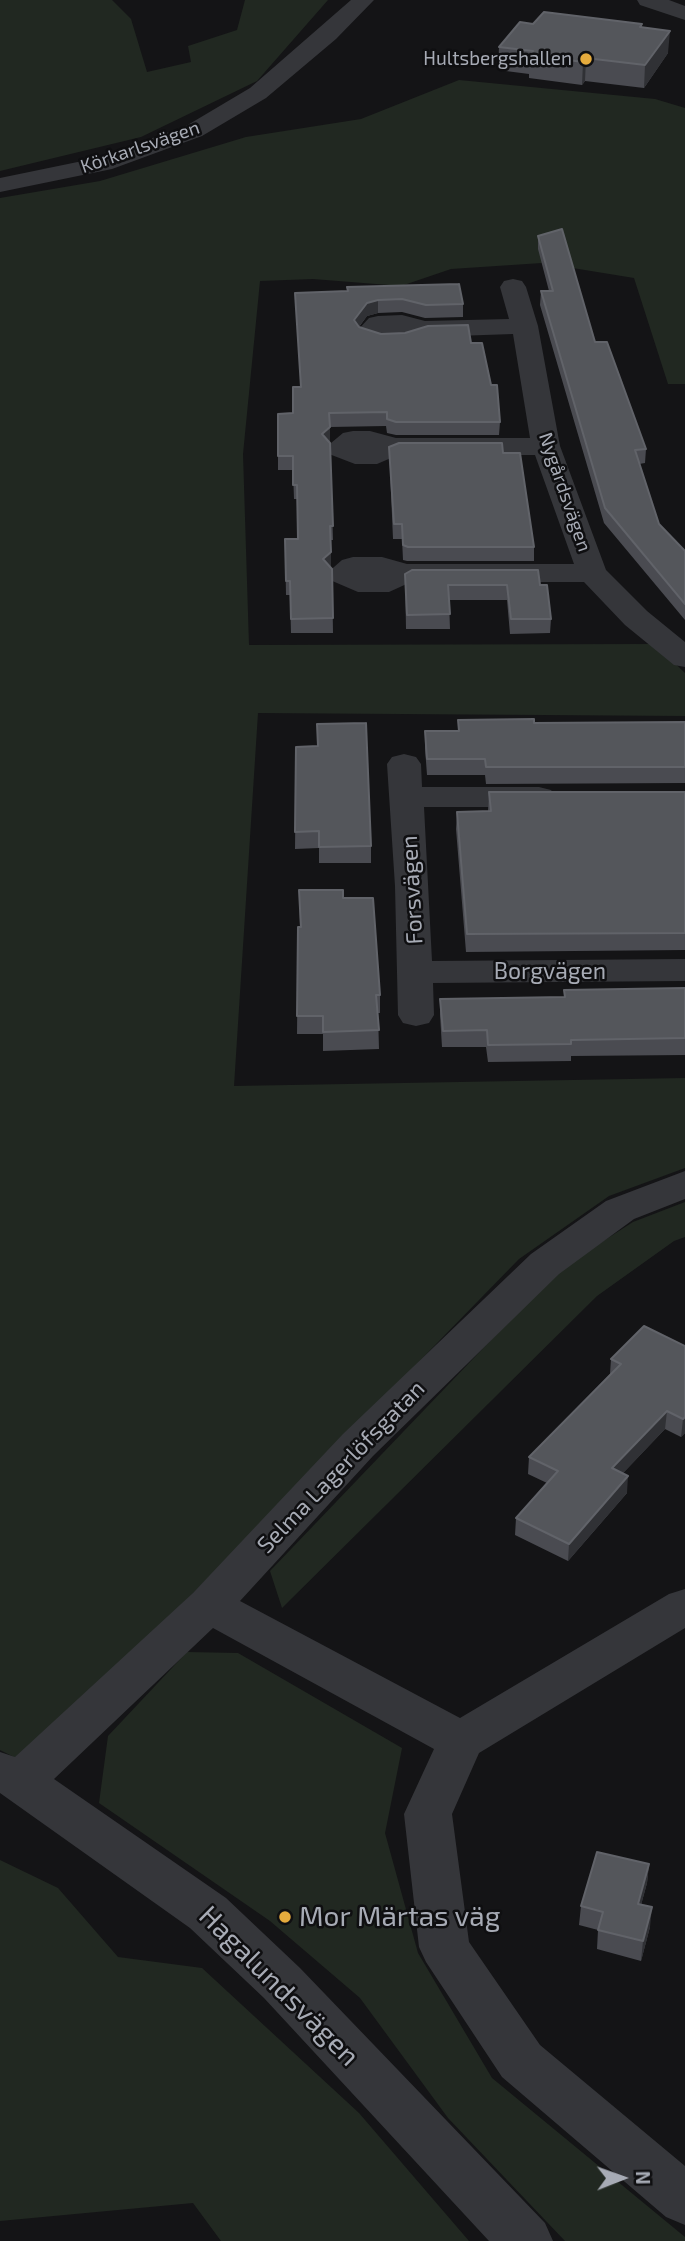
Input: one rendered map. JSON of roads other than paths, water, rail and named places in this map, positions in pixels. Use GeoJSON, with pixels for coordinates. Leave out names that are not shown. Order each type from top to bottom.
{"type":"FeatureCollection","features":[{"type":"Feature","properties":{"kind":"street","name":"Körkarlsvägen"},"geometry":{"type":"LineString","coordinates":[[0,185],[103,164],[194,131],[258,93],[328,34],[363,0]]}},
{"type":"Feature","properties":{"kind":"street"},"geometry":{"type":"LineString","coordinates":[[660,1],[685,13]]}},
{"type":"Feature","properties":{"kind":"street","name":"Nygårdsvägen"},"geometry":{"type":"LineString","coordinates":[[513,286],[525,326],[546,446],[592,573],[636,618],[685,658]]}},
{"type":"Feature","properties":{"kind":"street"},"geometry":{"type":"LineString","coordinates":[[424,329],[525,326]]}},
{"type":"Feature","properties":{"kind":"street"},"geometry":{"type":"LineString","coordinates":[[393,447],[546,446]]}},
{"type":"Feature","properties":{"kind":"street"},"geometry":{"type":"LineString","coordinates":[[405,573],[592,573]]}},
{"type":"Feature","properties":{"kind":"street","name":"Forsvägen"},"geometry":{"type":"LineString","coordinates":[[416,1015],[406,781],[574,796]]}},
{"type":"Feature","properties":{"kind":"street","name":"Borgvägen"},"geometry":{"type":"LineString","coordinates":[[416,972],[685,970]]}},
{"type":"Feature","properties":{"kind":"street","name":"Selma Lagerlöfsgatan"},"geometry":{"type":"LineString","coordinates":[[10,1776],[209,1605],[358,1445],[545,1264],[620,1210],[685,1184]]}},
{"type":"Feature","properties":{"kind":"street"},"geometry":{"type":"LineString","coordinates":[[209,1605],[461,1741]]}},
{"type":"Feature","properties":{"kind":"street"},"geometry":{"type":"LineString","coordinates":[[685,1606],[461,1741],[428,1814],[444,1947],[520,2061],[685,2200]]}},
{"type":"Feature","properties":{"kind":"street","name":"Hagalundsvägen"},"geometry":{"type":"LineString","coordinates":[[10,1776],[208,1913],[282,1983],[525,2241]]}},
{"type":"Feature","properties":{"kind":"place","name":"Hultsbergshallen"},"geometry":{"type":"Point","coordinates":[586,59]}},
{"type":"Feature","properties":{"kind":"place","name":"Mor Märtas väg"},"geometry":{"type":"Point","coordinates":[285,1917]}}]}
